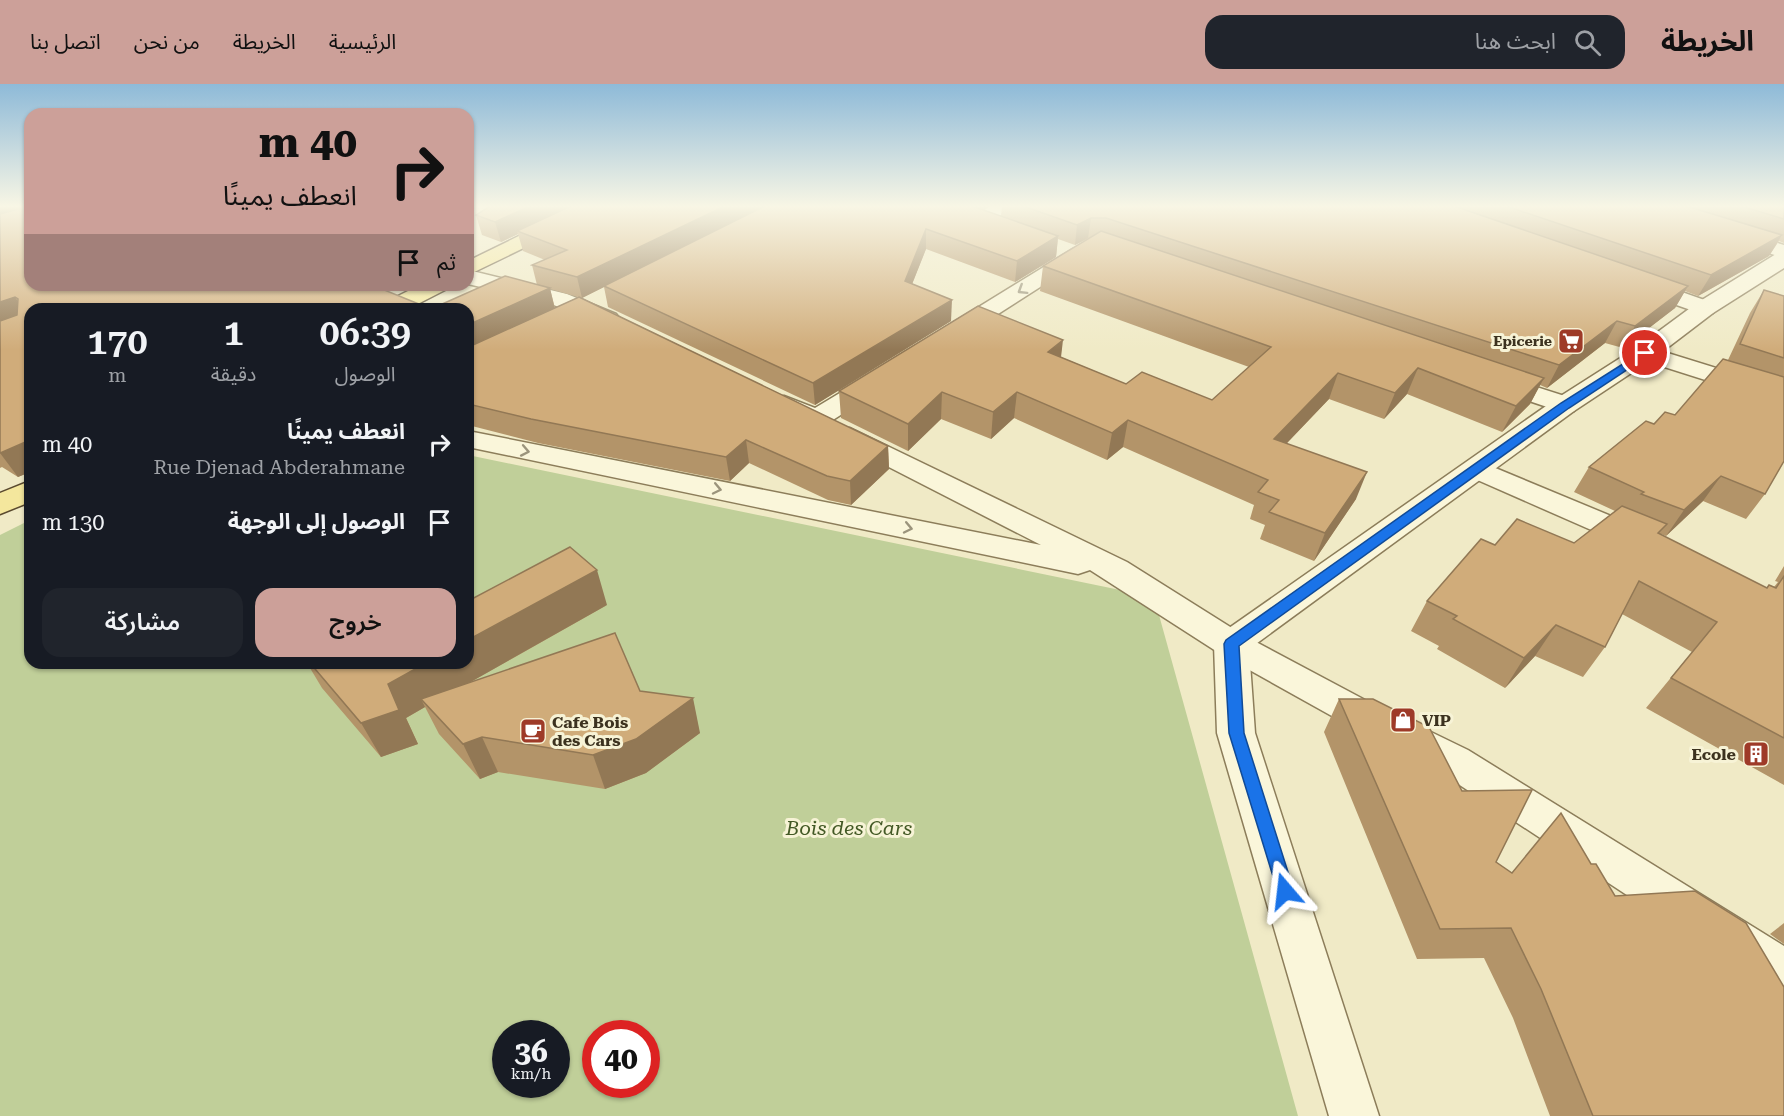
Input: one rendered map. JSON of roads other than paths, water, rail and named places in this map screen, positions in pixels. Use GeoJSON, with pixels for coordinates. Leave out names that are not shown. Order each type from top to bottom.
{"type":"FeatureCollection","features":[{"type":"Feature","properties":{"kind":"main road"},"geometry":{"type":"LineString","coordinates":[[474,266],[498,254]]}},
{"type":"Feature","properties":{"kind":"main road"},"geometry":{"type":"LineString","coordinates":[[402,303],[425,291]]}},
{"type":"Feature","properties":{"kind":"main road"},"geometry":{"type":"LineString","coordinates":[[0,505],[24,493]]}},
{"type":"Feature","properties":{"kind":"street"},"geometry":{"type":"LineString","coordinates":[[936,344],[1062,254]]}},
{"type":"Feature","properties":{"kind":"street"},"geometry":{"type":"LineString","coordinates":[[1231,644],[1565,405],[1645,353],[1705,308],[1784,259]]}},
{"type":"Feature","properties":{"kind":"street"},"geometry":{"type":"LineString","coordinates":[[1615,276],[1705,308]]}},
{"type":"Feature","properties":{"kind":"street"},"geometry":{"type":"LineString","coordinates":[[474,278],[596,303],[628,328]]}},
{"type":"Feature","properties":{"kind":"street"},"geometry":{"type":"LineString","coordinates":[[555,322],[596,303]]}},
{"type":"Feature","properties":{"kind":"street"},"geometry":{"type":"LineString","coordinates":[[1645,353],[1784,397]]}},
{"type":"Feature","properties":{"kind":"street"},"geometry":{"type":"LineString","coordinates":[[816,419],[896,369]]}},
{"type":"Feature","properties":{"kind":"street"},"geometry":{"type":"LineString","coordinates":[[1475,375],[1565,405]]}},
{"type":"Feature","properties":{"kind":"street"},"geometry":{"type":"LineString","coordinates":[[764,394],[1116,570],[1231,644],[1352,710],[1454,761],[1784,972]]}},
{"type":"Feature","properties":{"kind":"street"},"geometry":{"type":"LineString","coordinates":[[474,440],[1116,570]]}},
{"type":"Feature","properties":{"kind":"street"},"geometry":{"type":"LineString","coordinates":[[1476,469],[1663,549]]}},
{"type":"Feature","properties":{"kind":"street"},"geometry":{"type":"LineString","coordinates":[[1231,644],[1236,733],[1354,1116]]}},
{"type":"Feature","properties":{"kind":"place","name":"Epicerie"},"geometry":{"type":"Point","coordinates":[1571,341]}},
{"type":"Feature","properties":{"kind":"place","name":"VIP"},"geometry":{"type":"Point","coordinates":[1403,720]}},
{"type":"Feature","properties":{"kind":"place","name":"Cafe Bois des Cars"},"geometry":{"type":"Point","coordinates":[533,731]}},
{"type":"Feature","properties":{"kind":"place","name":"Ecole"},"geometry":{"type":"Point","coordinates":[1756,754]}},
{"type":"Feature","properties":{"kind":"park label","name":"Bois des Cars"},"geometry":{"type":"Point","coordinates":[849,828]}}]}
